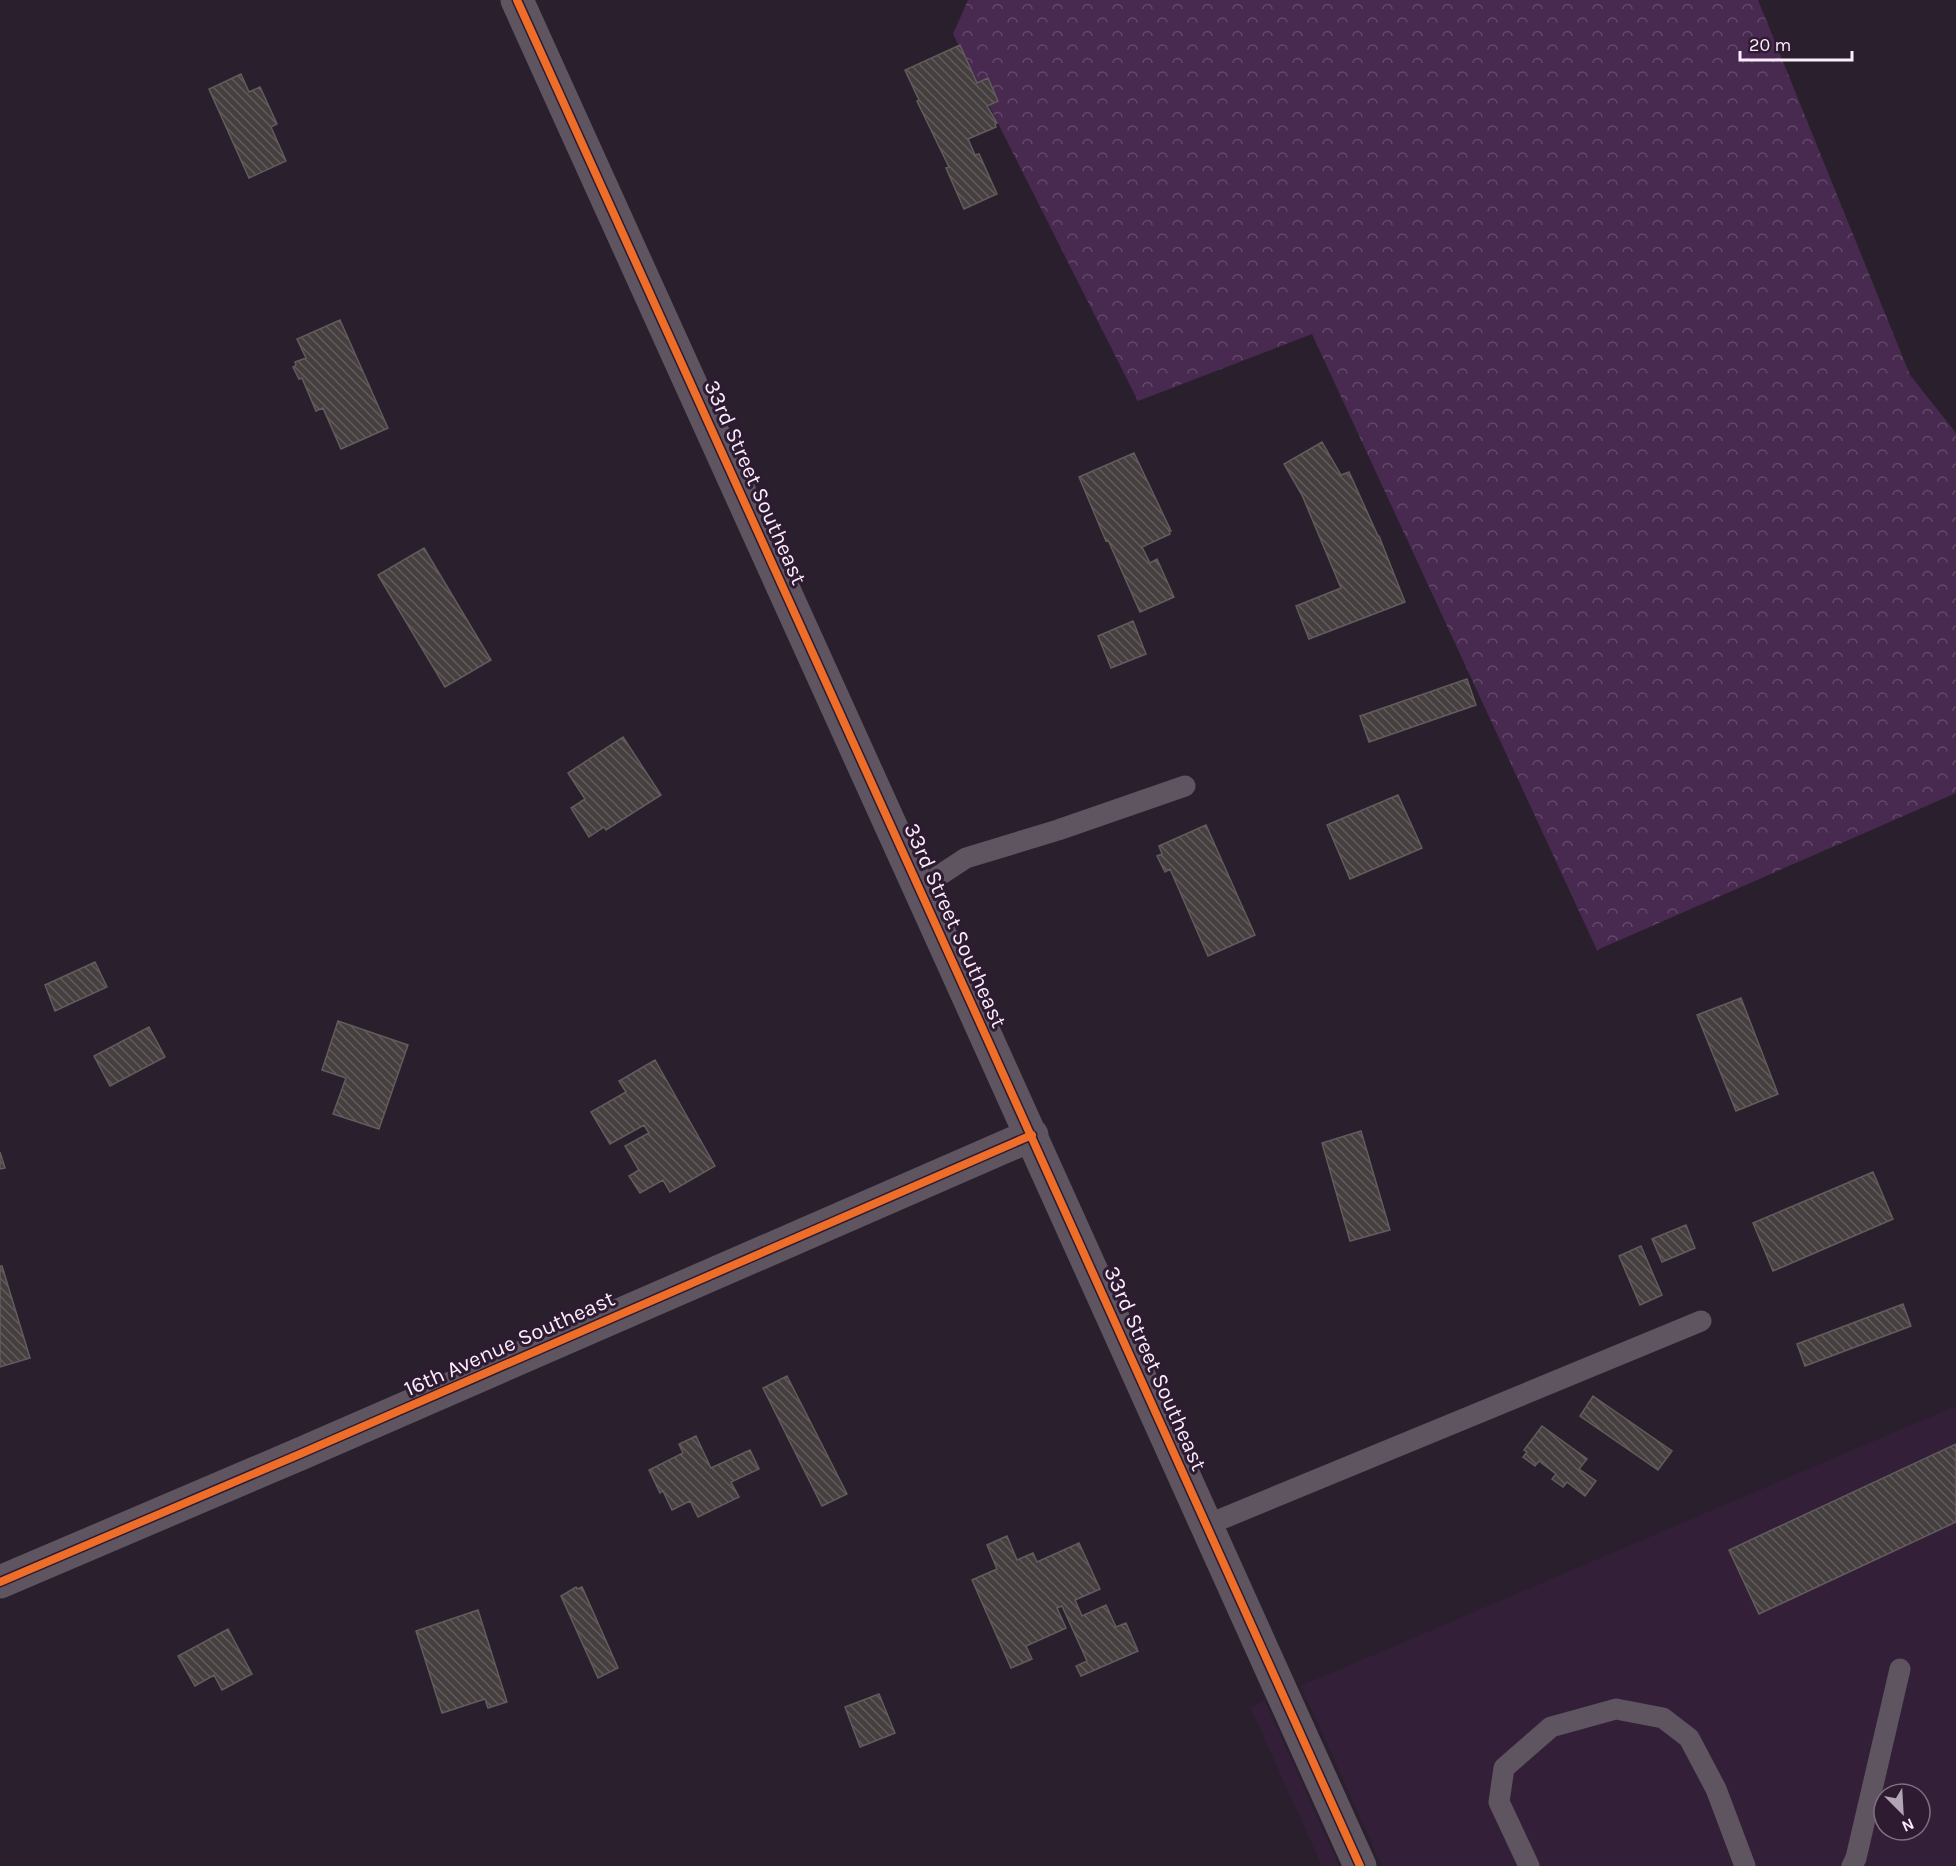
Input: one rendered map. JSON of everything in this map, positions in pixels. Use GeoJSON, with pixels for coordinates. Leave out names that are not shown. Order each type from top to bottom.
{"type":"FeatureCollection","features":[{"type":"Feature","properties":{"kind":"street","name":"33rd Street Southeast"},"geometry":{"type":"LineString","coordinates":[[517,0],[1032,1135],[1168,1443],[1207,1524],[1360,1866]]}},
{"type":"Feature","properties":{"kind":"street","name":"16th Avenue Southeast"},"geometry":{"type":"LineString","coordinates":[[0,1582],[280,1463],[1032,1135]]}},
{"type":"Feature","properties":{"kind":"lane"},"geometry":{"type":"LineString","coordinates":[[920,888],[966,858],[1058,830],[1185,786]]}},
{"type":"Feature","properties":{"kind":"lane"},"geometry":{"type":"LineString","coordinates":[[1207,1524],[1701,1321]]}},
{"type":"Feature","properties":{"kind":"lane"},"geometry":{"type":"LineString","coordinates":[[1852,1866],[1856,1858],[1900,1669]]}},
{"type":"Feature","properties":{"kind":"lane"},"geometry":{"type":"LineString","coordinates":[[1529,1866],[1499,1802],[1504,1768],[1551,1727],[1616,1709],[1663,1718],[1689,1738],[1716,1789],[1745,1866]]}},
{"type":"Feature","properties":{"kind":"shaded area"},"geometry":{"type":"Polygon","coordinates":[[[1956,1406],[1956,1866],[1382,1866],[1301,1686],[1956,1406]]]}},
{"type":"Feature","properties":{"kind":"shaded area"},"geometry":{"type":"Polygon","coordinates":[[[1265,1701],[1339,1866],[1322,1866],[1250,1707],[1265,1701]]]}},
{"type":"Feature","properties":{"kind":"green space"},"geometry":{"type":"Polygon","coordinates":[[[968,0],[1758,0],[1910,375],[1956,433],[1956,793],[1597,950],[1312,334],[1138,401],[953,34],[968,0]]]}},
{"type":"Feature","properties":{"kind":"building"},"geometry":{"type":"Polygon","coordinates":[[[960,45],[977,83],[988,78],[998,101],[987,106],[997,123],[996,127],[968,139],[975,155],[979,154],[997,194],[964,209],[946,168],[949,167],[917,101],[919,100],[905,70],[960,45]]]}},
{"type":"Feature","properties":{"kind":"building"},"geometry":{"type":"Polygon","coordinates":[[[241,74],[249,92],[260,87],[277,124],[271,127],[286,161],[249,178],[209,89],[241,74]]]}},
{"type":"Feature","properties":{"kind":"building"},"geometry":{"type":"Polygon","coordinates":[[[340,320],[388,428],[341,449],[323,408],[316,411],[302,378],[299,379],[293,367],[296,365],[295,362],[306,358],[297,339],[340,320]]]}},
{"type":"Feature","properties":{"kind":"building"},"geometry":{"type":"Polygon","coordinates":[[[1322,442],[1341,475],[1349,472],[1379,536],[1405,602],[1309,639],[1296,606],[1341,588],[1302,495],[1284,464],[1322,442]]]}},
{"type":"Feature","properties":{"kind":"building"},"geometry":{"type":"Polygon","coordinates":[[[1134,453],[1171,531],[1169,531],[1170,534],[1142,547],[1150,563],[1157,559],[1174,597],[1140,612],[1079,477],[1134,453]]]}},
{"type":"Feature","properties":{"kind":"building"},"geometry":{"type":"Polygon","coordinates":[[[424,548],[491,660],[445,687],[378,575],[424,548]]]}},
{"type":"Feature","properties":{"kind":"building"},"geometry":{"type":"Polygon","coordinates":[[[1133,621],[1146,654],[1111,668],[1098,636],[1133,621]]]}},
{"type":"Feature","properties":{"kind":"building"},"geometry":{"type":"Polygon","coordinates":[[[1467,679],[1476,705],[1369,742],[1360,716],[1467,679]]]}},
{"type":"Feature","properties":{"kind":"building"},"geometry":{"type":"Polygon","coordinates":[[[623,737],[661,795],[606,830],[604,827],[589,837],[571,808],[585,799],[568,773],[623,737]]]}},
{"type":"Feature","properties":{"kind":"building"},"geometry":{"type":"Polygon","coordinates":[[[1398,795],[1422,848],[1350,879],[1327,825],[1398,795]]]}},
{"type":"Feature","properties":{"kind":"building"},"geometry":{"type":"Polygon","coordinates":[[[1206,825],[1255,935],[1208,956],[1170,869],[1165,872],[1157,856],[1162,854],[1159,846],[1206,825]]]}},
{"type":"Feature","properties":{"kind":"building"},"geometry":{"type":"Polygon","coordinates":[[[95,962],[107,987],[55,1011],[45,985],[95,962]]]}},
{"type":"Feature","properties":{"kind":"building"},"geometry":{"type":"Polygon","coordinates":[[[1741,998],[1778,1094],[1736,1111],[1697,1015],[1741,998]]]}},
{"type":"Feature","properties":{"kind":"building"},"geometry":{"type":"Polygon","coordinates":[[[338,1021],[408,1045],[379,1129],[333,1114],[346,1078],[322,1070],[338,1021]]]}},
{"type":"Feature","properties":{"kind":"building"},"geometry":{"type":"Polygon","coordinates":[[[149,1027],[165,1057],[110,1086],[94,1056],[149,1027]]]}},
{"type":"Feature","properties":{"kind":"building"},"geometry":{"type":"Polygon","coordinates":[[[655,1060],[715,1166],[670,1192],[663,1180],[640,1193],[629,1176],[639,1170],[625,1146],[649,1133],[644,1125],[610,1144],[591,1112],[626,1092],[619,1081],[655,1060]]]}},
{"type":"Feature","properties":{"kind":"building"},"geometry":{"type":"Polygon","coordinates":[[[1361,1131],[1390,1230],[1350,1241],[1322,1143],[1361,1131]]]}},
{"type":"Feature","properties":{"kind":"building"},"geometry":{"type":"Polygon","coordinates":[[[0,1152],[5,1168],[0,1169],[0,1152]]]}},
{"type":"Feature","properties":{"kind":"building"},"geometry":{"type":"Polygon","coordinates":[[[1873,1172],[1893,1219],[1773,1271],[1753,1223],[1873,1172]]]}},
{"type":"Feature","properties":{"kind":"building"},"geometry":{"type":"Polygon","coordinates":[[[1686,1225],[1695,1248],[1662,1262],[1652,1239],[1686,1225]]]}},
{"type":"Feature","properties":{"kind":"building"},"geometry":{"type":"Polygon","coordinates":[[[1641,1246],[1662,1295],[1640,1305],[1619,1256],[1641,1246]]]}},
{"type":"Feature","properties":{"kind":"building"},"geometry":{"type":"Polygon","coordinates":[[[0,1266],[2,1266],[30,1358],[0,1367],[0,1266]]]}},
{"type":"Feature","properties":{"kind":"building"},"geometry":{"type":"Polygon","coordinates":[[[1903,1304],[1911,1326],[1805,1366],[1797,1344],[1903,1304]]]}},
{"type":"Feature","properties":{"kind":"building"},"geometry":{"type":"Polygon","coordinates":[[[787,1376],[847,1494],[822,1506],[763,1388],[787,1376]]]}},
{"type":"Feature","properties":{"kind":"building"},"geometry":{"type":"Polygon","coordinates":[[[1593,1396],[1672,1451],[1658,1470],[1580,1416],[1593,1396]]]}},
{"type":"Feature","properties":{"kind":"building"},"geometry":{"type":"Polygon","coordinates":[[[1542,1426],[1587,1459],[1579,1469],[1596,1481],[1585,1496],[1567,1482],[1563,1487],[1552,1479],[1556,1474],[1539,1461],[1535,1466],[1523,1457],[1527,1452],[1524,1450],[1542,1426]]]}},
{"type":"Feature","properties":{"kind":"building"},"geometry":{"type":"Polygon","coordinates":[[[696,1436],[711,1468],[750,1450],[759,1469],[731,1482],[739,1497],[698,1517],[690,1501],[672,1510],[663,1491],[660,1493],[649,1470],[683,1453],[679,1444],[696,1436]]]}},
{"type":"Feature","properties":{"kind":"building"},"geometry":{"type":"Polygon","coordinates":[[[1956,1444],[1956,1522],[1759,1614],[1729,1550],[1956,1444]]]}},
{"type":"Feature","properties":{"kind":"building"},"geometry":{"type":"Polygon","coordinates":[[[1007,1536],[1017,1560],[1033,1553],[1037,1562],[1079,1543],[1100,1589],[1075,1600],[1082,1616],[1106,1605],[1116,1627],[1126,1623],[1138,1651],[1081,1676],[1076,1666],[1087,1661],[1062,1606],[1057,1608],[1066,1628],[1026,1646],[1032,1659],[1011,1668],[972,1580],[997,1569],[987,1545],[1007,1536]]]}},
{"type":"Feature","properties":{"kind":"building"},"geometry":{"type":"Polygon","coordinates":[[[576,1587],[577,1589],[582,1587],[618,1668],[598,1678],[561,1596],[576,1587]]]}},
{"type":"Feature","properties":{"kind":"building"},"geometry":{"type":"Polygon","coordinates":[[[478,1610],[507,1702],[488,1708],[485,1699],[442,1713],[416,1631],[478,1610]]]}},
{"type":"Feature","properties":{"kind":"building"},"geometry":{"type":"Polygon","coordinates":[[[228,1629],[252,1674],[222,1690],[214,1675],[195,1686],[178,1656],[228,1629]]]}},
{"type":"Feature","properties":{"kind":"building"},"geometry":{"type":"Polygon","coordinates":[[[879,1694],[895,1733],[860,1747],[845,1707],[879,1694]]]}},
{"type":"Feature","properties":{"kind":"cycle path"},"geometry":{"type":"LineString","coordinates":[[517,0],[1360,1866]]}},
{"type":"Feature","properties":{"kind":"cycle path"},"geometry":{"type":"LineString","coordinates":[[0,1582],[1032,1135]]}}]}
